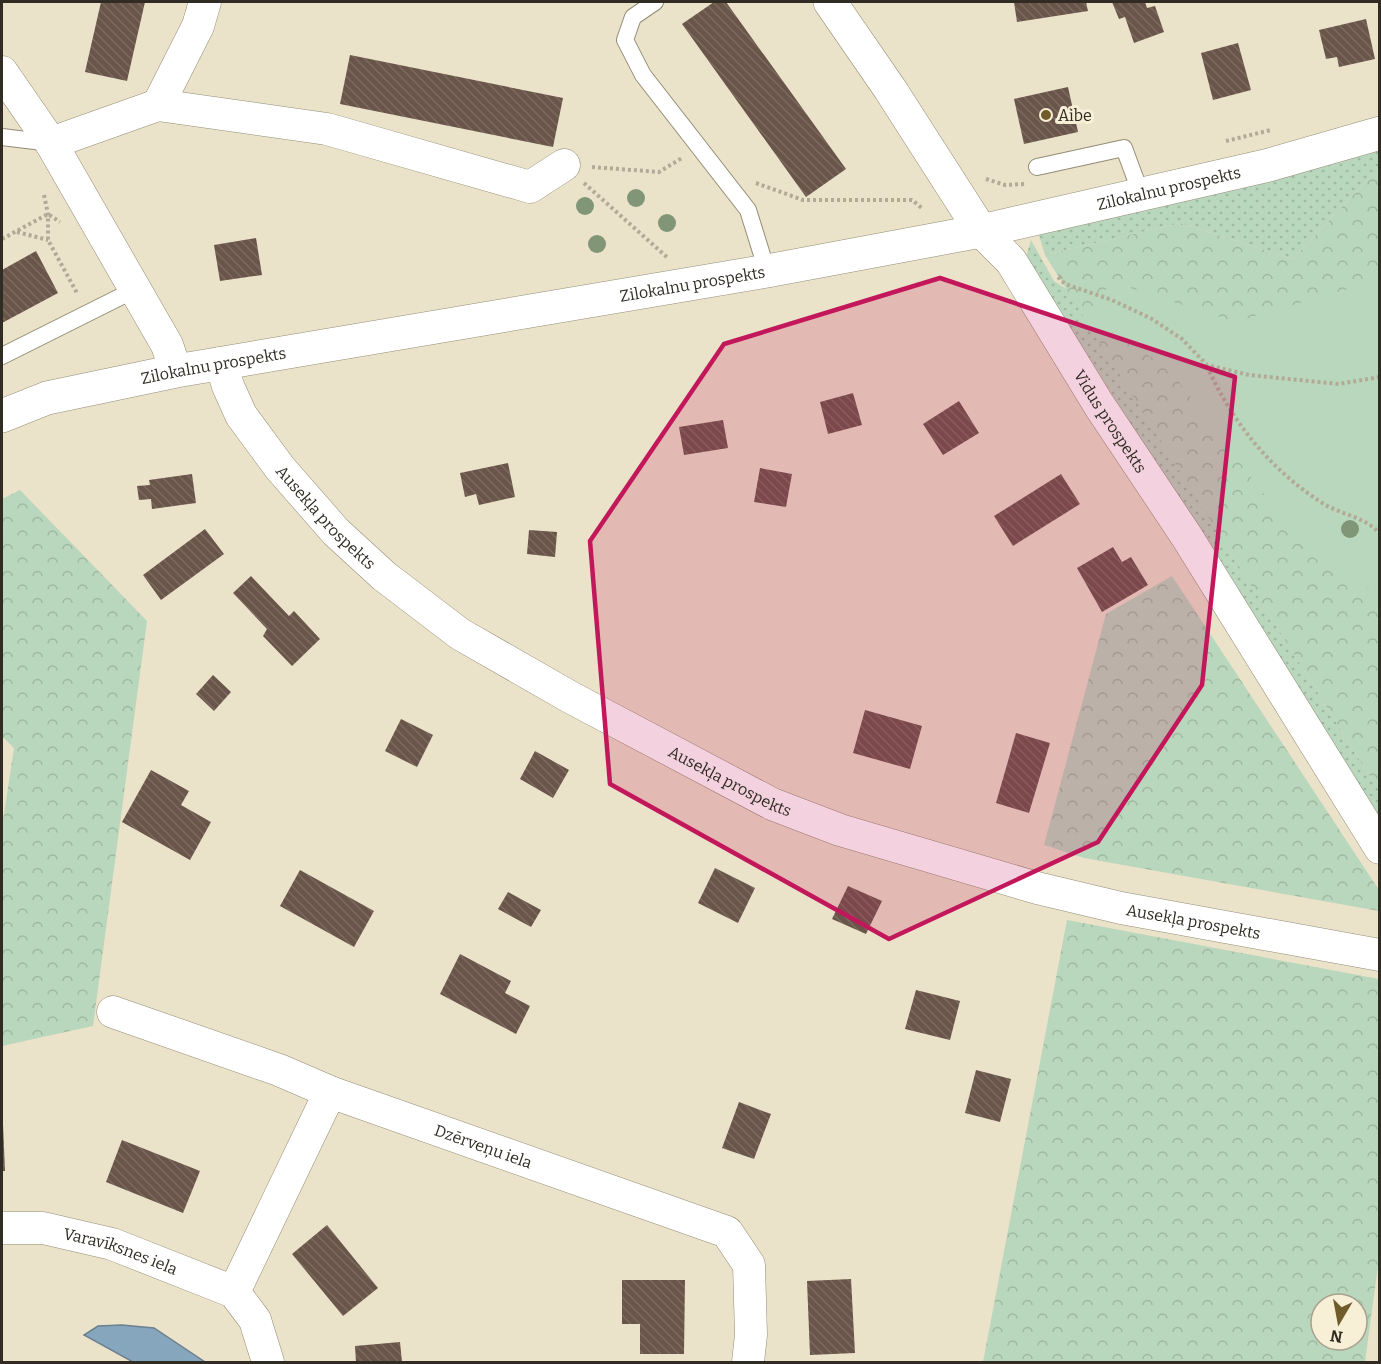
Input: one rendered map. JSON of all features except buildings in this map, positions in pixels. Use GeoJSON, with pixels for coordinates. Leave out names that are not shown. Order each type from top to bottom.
{"type":"FeatureCollection","features":[{"type":"Feature","properties":{"kind":"main road","name":"Vidus prospekts"},"geometry":{"type":"LineString","coordinates":[[830,2],[890,89],[981,231]]}},
{"type":"Feature","properties":{"kind":"main road","name":"Zilokalnu prospekts"},"geometry":{"type":"LineString","coordinates":[[2,416],[47,398],[176,371],[767,271],[981,231],[1269,165],[1380,133]]}},
{"type":"Feature","properties":{"kind":"street"},"geometry":{"type":"LineString","coordinates":[[158,105],[198,26],[206,2]]}},
{"type":"Feature","properties":{"kind":"street"},"geometry":{"type":"LineString","coordinates":[[2,72],[51,142],[167,345],[176,371]]}},
{"type":"Feature","properties":{"kind":"street"},"geometry":{"type":"LineString","coordinates":[[51,142],[158,105],[327,129],[530,187],[564,165]]}},
{"type":"Feature","properties":{"kind":"street","name":"Vidus prospekts"},"geometry":{"type":"LineString","coordinates":[[981,231],[1011,261],[1099,405],[1187,537],[1380,848]]}},
{"type":"Feature","properties":{"kind":"street","name":"Ausekļa prospekts"},"geometry":{"type":"LineString","coordinates":[[221,363],[241,415],[280,468],[336,532],[384,576],[460,634],[570,697],[772,804],[840,830],[1037,888],[1132,910],[1380,955]]}},
{"type":"Feature","properties":{"kind":"street","name":"Dzērveņu iela"},"geometry":{"type":"LineString","coordinates":[[113,1012],[279,1070],[330,1092],[727,1232],[749,1265],[751,1335],[748,1362]]}},
{"type":"Feature","properties":{"kind":"street"},"geometry":{"type":"LineString","coordinates":[[268,1362],[255,1320],[234,1292],[330,1092]]}},
{"type":"Feature","properties":{"kind":"street","name":"Varavīksnes iela"},"geometry":{"type":"LineString","coordinates":[[2,1228],[43,1228],[112,1244],[234,1292]]}},
{"type":"Feature","properties":{"kind":"lane"},"geometry":{"type":"LineString","coordinates":[[655,2],[633,17],[625,40],[643,75],[748,210],[767,271]]}},
{"type":"Feature","properties":{"kind":"lane"},"geometry":{"type":"LineString","coordinates":[[2,137],[51,142]]}},
{"type":"Feature","properties":{"kind":"lane"},"geometry":{"type":"LineString","coordinates":[[1037,167],[1124,147],[1141,194]]}},
{"type":"Feature","properties":{"kind":"lane"},"geometry":{"type":"LineString","coordinates":[[2,356],[136,289]]}},
{"type":"Feature","properties":{"kind":"path"},"geometry":{"type":"LineString","coordinates":[[1222,142],[1278,128]]}},
{"type":"Feature","properties":{"kind":"path"},"geometry":{"type":"LineString","coordinates":[[564,165],[659,172],[700,148]]}},
{"type":"Feature","properties":{"kind":"path"},"geometry":{"type":"LineString","coordinates":[[564,165],[669,258]]}},
{"type":"Feature","properties":{"kind":"path"},"geometry":{"type":"LineString","coordinates":[[982,174],[987,181],[1005,185],[1031,183]]}},
{"type":"Feature","properties":{"kind":"path"},"geometry":{"type":"LineString","coordinates":[[754,182],[803,200],[912,200],[923,209]]}},
{"type":"Feature","properties":{"kind":"path"},"geometry":{"type":"LineString","coordinates":[[44,193],[48,214],[48,240],[88,312]]}},
{"type":"Feature","properties":{"kind":"path"},"geometry":{"type":"LineString","coordinates":[[48,214],[67,226]]}},
{"type":"Feature","properties":{"kind":"path"},"geometry":{"type":"LineString","coordinates":[[2,240],[48,214]]}},
{"type":"Feature","properties":{"kind":"path"},"geometry":{"type":"LineString","coordinates":[[15,232],[48,240]]}},
{"type":"Feature","properties":{"kind":"path"},"geometry":{"type":"LineString","coordinates":[[1051,270],[1065,284],[1112,300],[1152,319],[1182,339],[1207,365],[1220,395],[1238,423],[1277,469],[1325,504],[1359,518],[1380,534]]}},
{"type":"Feature","properties":{"kind":"path"},"geometry":{"type":"LineString","coordinates":[[1207,365],[1250,375],[1339,384],[1380,377]]}},
{"type":"Feature","properties":{"kind":"highlighted area"},"geometry":{"type":"Polygon","coordinates":[[[940,278],[1235,377],[1202,685],[1098,842],[889,939],[610,784],[590,541],[724,344],[940,278]]]}},
{"type":"Feature","properties":{"kind":"green space"},"geometry":{"type":"Polygon","coordinates":[[[1379,148],[1379,173],[1371,176],[1293,259],[1180,223],[1045,255],[1038,232],[1379,148]]]}},
{"type":"Feature","properties":{"kind":"green space"},"geometry":{"type":"Polygon","coordinates":[[[1379,173],[1379,791],[1045,255],[1180,223],[1293,259],[1371,176],[1379,173]]]}},
{"type":"Feature","properties":{"kind":"green space"},"geometry":{"type":"Polygon","coordinates":[[[1031,240],[1054,281],[1068,290],[1379,791],[1379,820],[1026,257],[1031,240]]]}},
{"type":"Feature","properties":{"kind":"green space"},"geometry":{"type":"Polygon","coordinates":[[[1380,280],[1379,595],[1311,556],[1169,369],[1095,321],[1109,281],[1235,322],[1380,280]]]}},
{"type":"Feature","properties":{"kind":"green space"},"geometry":{"type":"Polygon","coordinates":[[[20,490],[147,621],[93,1026],[2,1046],[2,827],[14,748],[2,736],[2,499],[20,490]]]}},
{"type":"Feature","properties":{"kind":"green space"},"geometry":{"type":"Polygon","coordinates":[[[1172,576],[1379,890],[1379,911],[1084,858],[1044,845],[1106,614],[1172,576]]]}},
{"type":"Feature","properties":{"kind":"green space"},"geometry":{"type":"Polygon","coordinates":[[[1067,920],[1379,979],[1380,1251],[1369,1332],[1369,1292],[1309,1292],[1309,1352],[1366,1352],[1365,1362],[983,1362],[1067,920]]]}},
{"type":"Feature","properties":{"kind":"water"},"geometry":{"type":"Polygon","coordinates":[[[122,1325],[154,1328],[205,1362],[133,1362],[84,1335],[98,1326],[122,1325]]]}},
{"type":"Feature","properties":{"kind":"place","name":"Aibe"},"geometry":{"type":"Point","coordinates":[1046,115]}}]}
